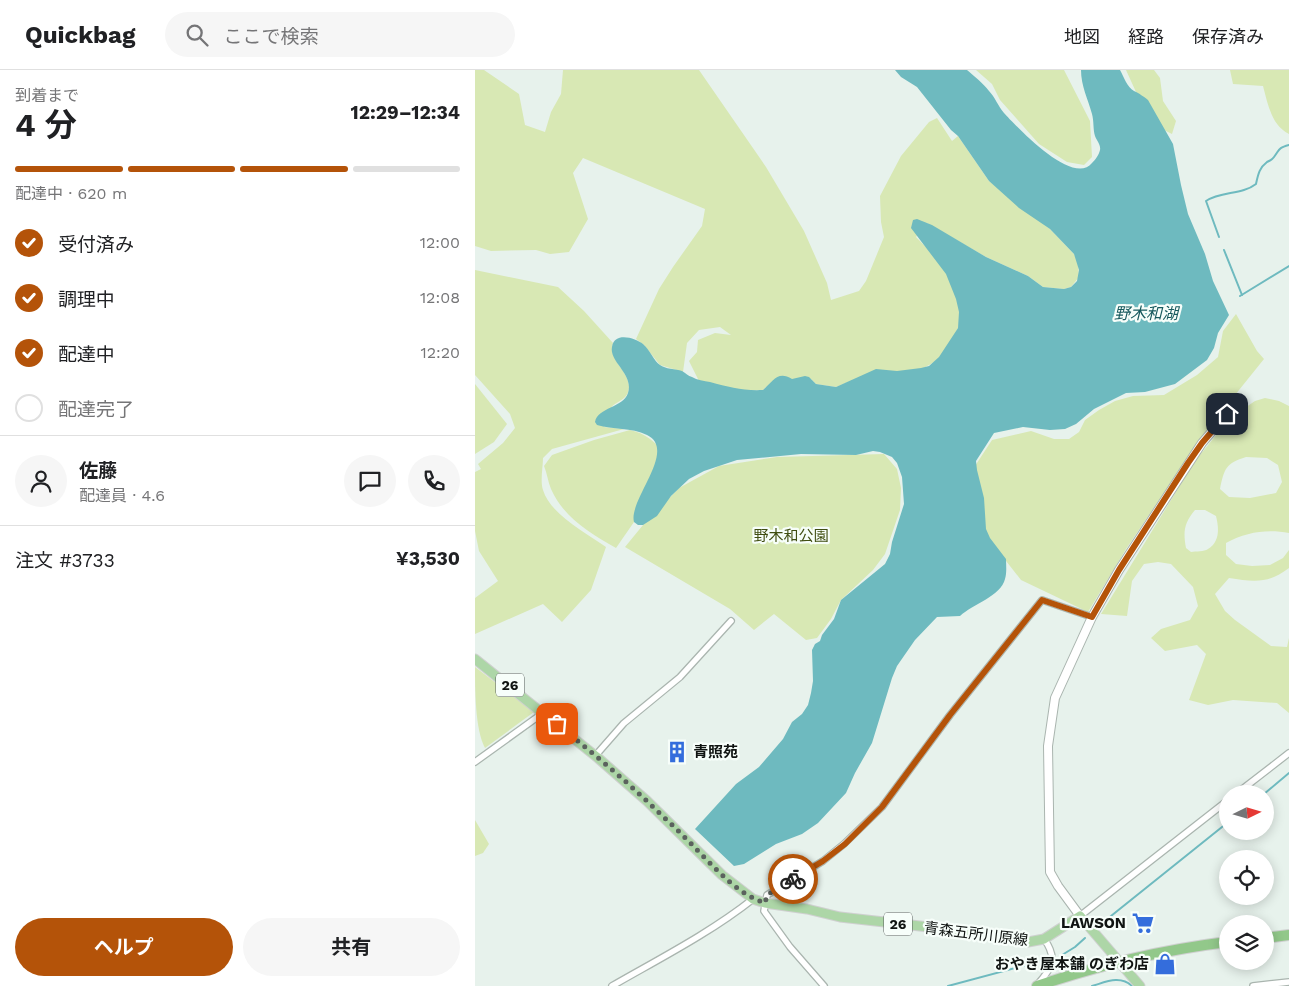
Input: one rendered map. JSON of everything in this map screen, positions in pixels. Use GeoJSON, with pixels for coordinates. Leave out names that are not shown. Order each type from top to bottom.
{"type":"FeatureCollection","features":[{"type":"Feature","properties":{"kind":"highway"},"geometry":{"type":"LineString","coordinates":[[1274,937],[1289,935]]}},
{"type":"Feature","properties":{"kind":"highway"},"geometry":{"type":"LineString","coordinates":[[1037,986],[1084,971],[1151,954],[1219,943]]}},
{"type":"Feature","properties":{"kind":"main road","name":"青森五所川原線"},"geometry":{"type":"LineString","coordinates":[[475,659],[595,755],[647,801],[722,875],[753,899],[840,917],[973,932],[1028,942],[1045,939],[1080,916]]}},
{"type":"Feature","properties":{"kind":"main road"},"geometry":{"type":"LineString","coordinates":[[1080,916],[1141,986]]}},
{"type":"Feature","properties":{"kind":"street"},"geometry":{"type":"LineString","coordinates":[[1219,806],[1080,916],[1058,886],[1051,872],[1048,746],[1055,698],[1092,617],[1119,570],[1202,443],[1239,400]]}},
{"type":"Feature","properties":{"kind":"street"},"geometry":{"type":"LineString","coordinates":[[824,986],[790,947],[764,911],[767,895],[823,861],[845,844],[882,807],[950,715],[1042,600],[1092,617]]}},
{"type":"Feature","properties":{"kind":"street"},"geometry":{"type":"LineString","coordinates":[[595,755],[624,723],[680,677],[731,621]]}},
{"type":"Feature","properties":{"kind":"street"},"geometry":{"type":"LineString","coordinates":[[475,762],[543,713]]}},
{"type":"Feature","properties":{"kind":"street"},"geometry":{"type":"LineString","coordinates":[[1248,785],[1289,753]]}},
{"type":"Feature","properties":{"kind":"street"},"geometry":{"type":"LineString","coordinates":[[612,986],[737,912],[753,899]]}},
{"type":"Feature","properties":{"kind":"street"},"geometry":{"type":"LineString","coordinates":[[1037,986],[1049,971],[1052,961],[1051,948],[1045,939]]}},
{"type":"Feature","properties":{"kind":"street"},"geometry":{"type":"LineString","coordinates":[[1253,986],[1279,985],[1289,982]]}},
{"type":"Feature","properties":{"kind":"green space"},"geometry":{"type":"Polygon","coordinates":[[[475,70],[484,70],[519,94],[525,125],[545,132],[551,112],[561,94],[563,70],[699,70],[766,167],[804,231],[827,283],[831,300],[859,291],[866,281],[884,237],[881,222],[880,196],[901,156],[929,122],[937,118],[952,141],[958,136],[989,181],[1050,229],[1074,254],[1078,262],[1079,277],[1071,287],[1064,289],[1043,287],[1028,276],[986,257],[927,223],[916,237],[944,269],[954,290],[960,314],[958,328],[954,336],[939,358],[934,362],[920,371],[858,378],[836,387],[816,384],[811,379],[766,387],[763,390],[738,391],[699,381],[689,361],[697,352],[698,340],[715,333],[731,335],[720,327],[699,330],[687,343],[683,372],[660,365],[644,345],[636,339],[659,289],[702,226],[705,209],[583,158],[573,173],[588,219],[569,252],[550,254],[536,250],[491,251],[475,246],[475,70]]]}},
{"type":"Feature","properties":{"kind":"green space"},"geometry":{"type":"Polygon","coordinates":[[[976,70],[1064,70],[1090,121],[1092,157],[1084,165],[1067,162],[1039,144],[1000,100],[992,84],[976,70]]]}},
{"type":"Feature","properties":{"kind":"green space"},"geometry":{"type":"Polygon","coordinates":[[[1126,70],[1154,70],[1160,78],[1163,101],[1176,121],[1172,134],[1160,128],[1136,92],[1126,70]]]}},
{"type":"Feature","properties":{"kind":"green space"},"geometry":{"type":"Polygon","coordinates":[[[1230,70],[1289,70],[1289,134],[1274,120],[1263,86],[1233,84],[1230,70]]]}},
{"type":"Feature","properties":{"kind":"green space"},"geometry":{"type":"Polygon","coordinates":[[[475,270],[558,287],[584,311],[613,343],[613,354],[628,380],[629,386],[627,395],[610,409],[604,427],[624,429],[552,449],[543,458],[542,482],[547,499],[561,515],[606,547],[591,590],[562,622],[543,604],[475,634],[475,598],[498,581],[479,551],[475,531],[475,472],[481,469],[478,464],[503,443],[515,428],[510,414],[475,375],[475,270]]]}},
{"type":"Feature","properties":{"kind":"green space"},"geometry":{"type":"Polygon","coordinates":[[[1236,314],[1257,351],[1264,359],[1202,436],[1126,549],[1088,612],[1021,580],[985,534],[975,466],[992,440],[1031,431],[1054,439],[1069,439],[1079,432],[1085,420],[1115,401],[1133,396],[1164,395],[1197,375],[1218,357],[1223,331],[1236,314]]]}},
{"type":"Feature","properties":{"kind":"green space"},"geometry":{"type":"Polygon","coordinates":[[[475,384],[507,424],[494,442],[475,454],[475,384]]]}},
{"type":"Feature","properties":{"kind":"green space"},"geometry":{"type":"Polygon","coordinates":[[[1265,398],[1279,401],[1289,406],[1289,533],[1273,531],[1241,536],[1226,543],[1226,555],[1236,564],[1252,566],[1270,565],[1283,558],[1289,550],[1289,568],[1274,577],[1261,581],[1229,578],[1215,594],[1225,611],[1271,646],[1287,647],[1289,638],[1289,713],[1277,703],[1233,700],[1208,705],[1189,700],[1206,654],[1197,645],[1165,651],[1151,638],[1161,629],[1190,620],[1198,606],[1193,587],[1171,564],[1158,562],[1144,564],[1132,581],[1127,616],[1101,614],[1195,461],[1230,418],[1255,401],[1265,398]],[[1246,457],[1230,464],[1223,476],[1220,489],[1229,497],[1250,498],[1276,493],[1282,482],[1278,465],[1267,458],[1246,457]],[[1195,510],[1189,519],[1185,532],[1186,548],[1191,552],[1208,549],[1215,543],[1218,534],[1216,516],[1205,510],[1195,510]]]}},
{"type":"Feature","properties":{"kind":"green space"},"geometry":{"type":"Polygon","coordinates":[[[630,430],[649,438],[665,453],[647,483],[634,522],[616,548],[587,530],[570,516],[556,499],[544,466],[552,455],[630,430]]]}},
{"type":"Feature","properties":{"kind":"green space","name":"野木和公園"},"geometry":{"type":"Polygon","coordinates":[[[884,454],[897,469],[901,488],[900,510],[885,554],[873,570],[841,600],[831,619],[817,638],[806,640],[774,614],[754,630],[730,609],[625,547],[643,525],[679,488],[719,466],[777,457],[884,454]]]}},
{"type":"Feature","properties":{"kind":"green space"},"geometry":{"type":"Polygon","coordinates":[[[475,667],[534,712],[485,748],[477,720],[475,667]]]}},
{"type":"Feature","properties":{"kind":"green space"},"geometry":{"type":"Polygon","coordinates":[[[475,820],[489,844],[483,853],[475,856],[475,820]]]}},
{"type":"Feature","properties":{"kind":"water","name":"野木和湖"},"geometry":{"type":"Polygon","coordinates":[[[895,70],[967,70],[984,85],[1004,113],[1046,152],[1072,167],[1083,168],[1092,163],[1099,154],[1100,148],[1094,134],[1093,117],[1083,87],[1081,70],[1120,70],[1129,87],[1148,100],[1173,144],[1188,214],[1205,254],[1213,281],[1229,315],[1218,333],[1214,348],[1207,360],[1175,384],[1145,392],[1126,393],[1094,409],[1076,424],[1065,429],[1050,430],[1023,427],[994,433],[976,461],[984,498],[986,529],[990,538],[1006,559],[1006,574],[1002,585],[992,595],[960,616],[937,617],[915,640],[897,666],[872,743],[846,793],[818,823],[802,834],[776,844],[744,864],[734,866],[695,829],[736,784],[759,767],[783,739],[792,722],[802,714],[808,705],[813,681],[812,650],[815,644],[820,641],[822,635],[834,619],[841,600],[885,564],[890,554],[904,504],[902,477],[897,463],[892,457],[873,451],[856,455],[801,454],[737,460],[704,471],[689,479],[671,496],[657,516],[643,525],[638,525],[634,522],[634,513],[655,463],[657,452],[655,442],[641,432],[603,427],[595,422],[601,413],[621,402],[628,393],[628,380],[612,353],[614,342],[621,337],[631,338],[643,344],[662,366],[682,371],[698,380],[749,390],[763,390],[779,376],[792,379],[805,376],[809,377],[816,384],[836,387],[876,369],[897,371],[929,366],[939,357],[958,328],[959,312],[946,274],[911,228],[913,220],[917,219],[932,225],[986,257],[1028,276],[1043,287],[1064,289],[1071,287],[1077,281],[1079,270],[1074,254],[1050,229],[1019,208],[989,181],[958,136],[951,130],[917,87],[901,77],[895,70]]]}},
{"type":"Feature","properties":{"kind":"waterway"},"geometry":{"type":"LineString","coordinates":[[1219,237],[1206,201],[1244,190],[1256,184],[1262,167],[1272,159],[1278,150],[1289,145]]}},
{"type":"Feature","properties":{"kind":"waterway"},"geometry":{"type":"LineString","coordinates":[[1224,250],[1242,295]]}},
{"type":"Feature","properties":{"kind":"waterway"},"geometry":{"type":"LineString","coordinates":[[1240,296],[1289,266]]}},
{"type":"Feature","properties":{"kind":"waterway"},"geometry":{"type":"LineString","coordinates":[[1274,786],[1289,773]]}},
{"type":"Feature","properties":{"kind":"waterway"},"geometry":{"type":"LineString","coordinates":[[1101,924],[1219,829]]}},
{"type":"Feature","properties":{"kind":"waterway"},"geometry":{"type":"LineString","coordinates":[[1062,955],[1085,938]]}},
{"type":"Feature","properties":{"kind":"waterway"},"geometry":{"type":"LineString","coordinates":[[948,986],[1045,960]]}},
{"type":"Feature","properties":{"kind":"waterway"},"geometry":{"type":"LineString","coordinates":[[1092,986],[1118,980],[1132,986]]}},
{"type":"Feature","properties":{"kind":"way so far"},"geometry":{"type":"LineString","coordinates":[[557,724],[647,801],[722,875],[743,893],[765,903],[767,895],[793,879]]}},
{"type":"Feature","properties":{"kind":"place","name":"青照苑"},"geometry":{"type":"Point","coordinates":[677,752]}},
{"type":"Feature","properties":{"kind":"place","name":"LAWSON"},"geometry":{"type":"Point","coordinates":[1143,923]}},
{"type":"Feature","properties":{"kind":"place","name":"おやき屋本舗 のぎわ店"},"geometry":{"type":"Point","coordinates":[1165,964]}},
{"type":"Feature","properties":{"kind":"route"},"geometry":{"type":"LineString","coordinates":[[793,879],[823,861],[845,844],[882,807],[950,715],[1042,600],[1092,617],[1119,570],[1188,463],[1202,443],[1227,414]]}}]}
